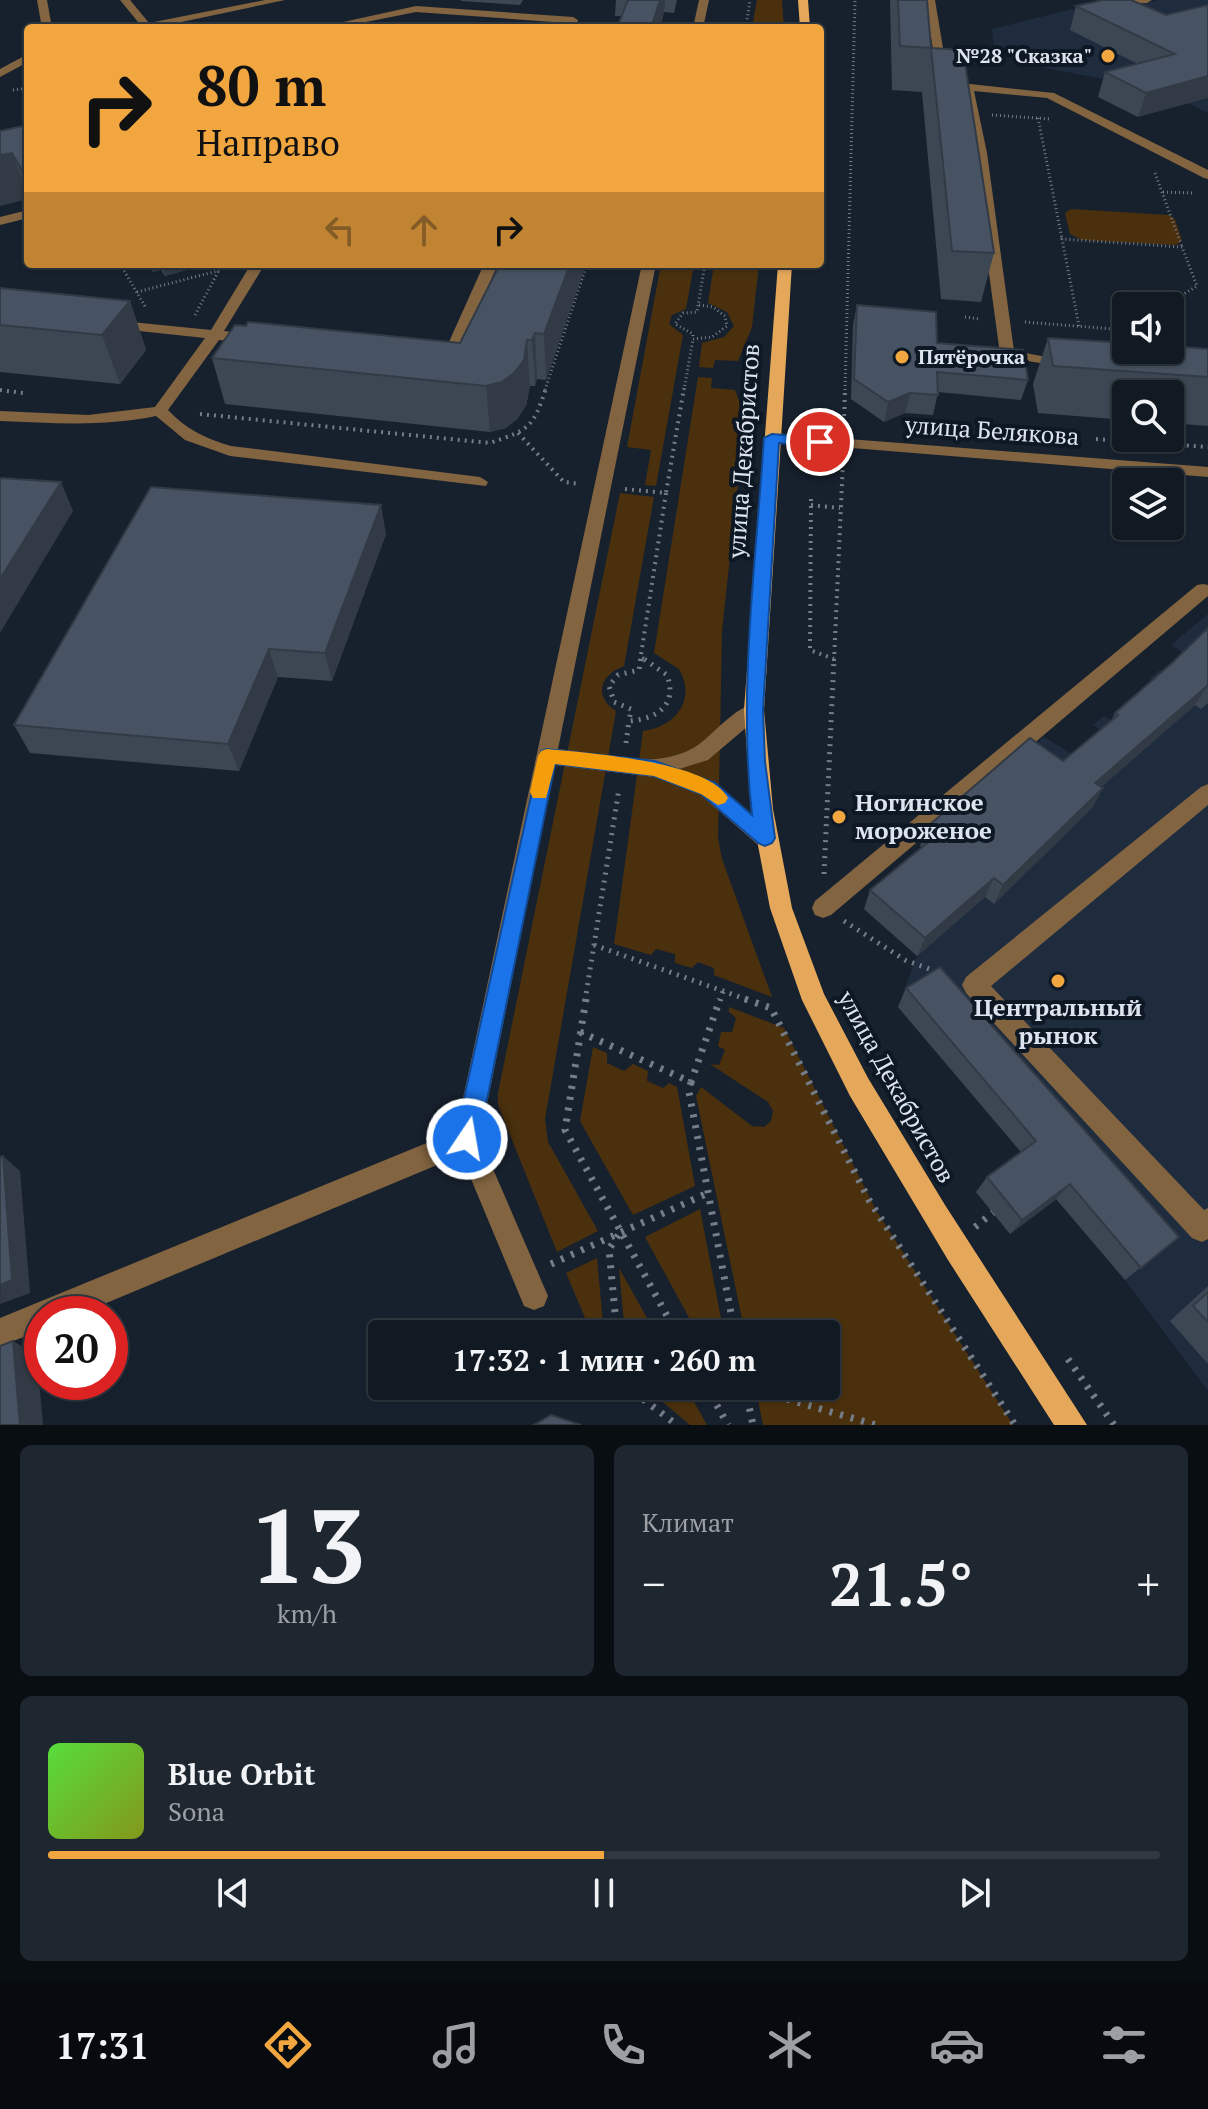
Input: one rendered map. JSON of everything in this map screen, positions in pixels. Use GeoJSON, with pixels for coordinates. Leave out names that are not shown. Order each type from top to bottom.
{"type":"FeatureCollection","features":[{"type":"Feature","properties":{"kind":"main road"},"geometry":{"type":"LineString","coordinates":[[803,0],[805,24]]}},
{"type":"Feature","properties":{"kind":"main road","name":"улица Декабристов"},"geometry":{"type":"LineString","coordinates":[[785,268],[754,710],[756,762],[765,838],[788,931],[829,1034],[967,1269],[1072,1425]]}},
{"type":"Feature","properties":{"kind":"street"},"geometry":{"type":"LineString","coordinates":[[42,0],[46,24]]}},
{"type":"Feature","properties":{"kind":"street"},"geometry":{"type":"LineString","coordinates":[[125,0],[145,24]]}},
{"type":"Feature","properties":{"kind":"street"},"geometry":{"type":"LineString","coordinates":[[162,24],[280,0]]}},
{"type":"Feature","properties":{"kind":"street"},"geometry":{"type":"LineString","coordinates":[[699,24],[704,0]]}},
{"type":"Feature","properties":{"kind":"street"},"geometry":{"type":"LineString","coordinates":[[930,0],[942,77],[950,84],[1050,95],[1208,175]]}},
{"type":"Feature","properties":{"kind":"street"},"geometry":{"type":"LineString","coordinates":[[1105,0],[1147,0]]}},
{"type":"Feature","properties":{"kind":"street"},"geometry":{"type":"LineString","coordinates":[[341,24],[416,9],[573,20],[572,24]]}},
{"type":"Feature","properties":{"kind":"street"},"geometry":{"type":"LineString","coordinates":[[0,74],[24,59]]}},
{"type":"Feature","properties":{"kind":"street"},"geometry":{"type":"LineString","coordinates":[[968,87],[1007,354],[1081,365]]}},
{"type":"Feature","properties":{"kind":"street"},"geometry":{"type":"LineString","coordinates":[[0,221],[24,215]]}},
{"type":"Feature","properties":{"kind":"street"},"geometry":{"type":"LineString","coordinates":[[0,416],[88,420],[129,417],[160,410],[215,335],[256,268]]}},
{"type":"Feature","properties":{"kind":"street"},"geometry":{"type":"LineString","coordinates":[[433,357],[449,358],[489,268]]}},
{"type":"Feature","properties":{"kind":"street"},"geometry":{"type":"LineString","coordinates":[[534,1296],[467,1139],[547,756],[612,487],[648,268]]}},
{"type":"Feature","properties":{"kind":"street"},"geometry":{"type":"LineString","coordinates":[[95,322],[277,341]]}},
{"type":"Feature","properties":{"kind":"street"},"geometry":{"type":"LineString","coordinates":[[160,410],[184,435],[202,444],[230,451],[480,482]]}},
{"type":"Feature","properties":{"kind":"street","name":"улица Белякова"},"geometry":{"type":"LineString","coordinates":[[772,438],[1208,472]]}},
{"type":"Feature","properties":{"kind":"street"},"geometry":{"type":"LineString","coordinates":[[823,908],[1206,593]]}},
{"type":"Feature","properties":{"kind":"street"},"geometry":{"type":"LineString","coordinates":[[655,769],[701,754],[754,710]]}},
{"type":"Feature","properties":{"kind":"street"},"geometry":{"type":"LineString","coordinates":[[547,756],[655,769],[708,789],[765,838]]}},
{"type":"Feature","properties":{"kind":"street"},"geometry":{"type":"LineString","coordinates":[[1208,793],[974,985],[1202,1228],[1208,1222]]}},
{"type":"Feature","properties":{"kind":"street"},"geometry":{"type":"LineString","coordinates":[[90,1296],[467,1139]]}},
{"type":"Feature","properties":{"kind":"street"},"geometry":{"type":"LineString","coordinates":[[0,1332],[24,1323]]}},
{"type":"Feature","properties":{"kind":"path"},"geometry":{"type":"LineString","coordinates":[[745,24],[750,0]]}},
{"type":"Feature","properties":{"kind":"path"},"geometry":{"type":"LineString","coordinates":[[1020,92],[1033,98],[1079,326],[1112,329]]}},
{"type":"Feature","properties":{"kind":"path"},"geometry":{"type":"LineString","coordinates":[[973,113],[1054,120]]}},
{"type":"Feature","properties":{"kind":"path"},"geometry":{"type":"LineString","coordinates":[[1144,168],[1157,175],[1197,286],[1184,294]]}},
{"type":"Feature","properties":{"kind":"path"},"geometry":{"type":"LineString","coordinates":[[1163,192],[1208,194]]}},
{"type":"Feature","properties":{"kind":"path"},"geometry":{"type":"LineString","coordinates":[[1062,239],[1182,247]]}},
{"type":"Feature","properties":{"kind":"path"},"geometry":{"type":"LineString","coordinates":[[122,268],[158,328]]}},
{"type":"Feature","properties":{"kind":"path"},"geometry":{"type":"LineString","coordinates":[[137,292],[227,268]]}},
{"type":"Feature","properties":{"kind":"path"},"geometry":{"type":"LineString","coordinates":[[188,413],[490,443],[518,433],[535,421],[586,268]]}},
{"type":"Feature","properties":{"kind":"path"},"geometry":{"type":"LineString","coordinates":[[669,1320],[565,1130],[631,709],[614,702],[609,686],[618,675],[639,670],[642,658],[693,339],[693,334],[675,324],[683,313],[697,312],[704,268]]}},
{"type":"Feature","properties":{"kind":"path"},"geometry":{"type":"LineString","coordinates":[[188,332],[219,270]]}},
{"type":"Feature","properties":{"kind":"path"},"geometry":{"type":"LineString","coordinates":[[693,339],[713,337],[727,326],[723,314],[713,307],[699,305]]}},
{"type":"Feature","properties":{"kind":"path"},"geometry":{"type":"LineString","coordinates":[[0,390],[30,394]]}},
{"type":"Feature","properties":{"kind":"path"},"geometry":{"type":"LineString","coordinates":[[518,433],[564,482],[666,493]]}},
{"type":"Feature","properties":{"kind":"path"},"geometry":{"type":"LineString","coordinates":[[834,659],[810,650],[811,502],[840,508]]}},
{"type":"Feature","properties":{"kind":"path"},"geometry":{"type":"LineString","coordinates":[[629,721],[643,721],[660,714],[669,706],[672,694],[667,675],[642,658]]}},
{"type":"Feature","properties":{"kind":"path"},"geometry":{"type":"LineString","coordinates":[[823,908],[905,960],[974,985]]}},
{"type":"Feature","properties":{"kind":"path"},"geometry":{"type":"LineString","coordinates":[[594,945],[771,1008],[869,1200],[1015,1425]]}},
{"type":"Feature","properties":{"kind":"path"},"geometry":{"type":"LineString","coordinates":[[723,991],[689,1092],[732,1320]]}},
{"type":"Feature","properties":{"kind":"path"},"geometry":{"type":"LineString","coordinates":[[580,1032],[691,1082]]}},
{"type":"Feature","properties":{"kind":"path"},"geometry":{"type":"LineString","coordinates":[[560,1260],[708,1193]]}},
{"type":"Feature","properties":{"kind":"path"},"geometry":{"type":"LineString","coordinates":[[974,1227],[998,1209]]}},
{"type":"Feature","properties":{"kind":"path"},"geometry":{"type":"LineString","coordinates":[[616,1320],[609,1249],[621,1232]]}},
{"type":"Feature","properties":{"kind":"path"},"geometry":{"type":"LineString","coordinates":[[644,1400],[677,1425]]}},
{"type":"Feature","properties":{"kind":"path"},"geometry":{"type":"LineString","coordinates":[[714,1400],[728,1425]]}},
{"type":"Feature","properties":{"kind":"path"},"geometry":{"type":"LineString","coordinates":[[748,1400],[753,1425]]}},
{"type":"Feature","properties":{"kind":"path"},"geometry":{"type":"LineString","coordinates":[[792,1400],[876,1425]]}},
{"type":"Feature","properties":{"kind":"path"},"geometry":{"type":"LineString","coordinates":[[1101,1407],[1114,1425]]}},
{"type":"Feature","properties":{"kind":"shaded area"},"geometry":{"type":"Polygon","coordinates":[[[757,0],[782,0],[784,24],[753,24],[757,0]]]}},
{"type":"Feature","properties":{"kind":"shaded area","name":"№28 \"Сказка\""},"geometry":{"type":"Polygon","coordinates":[[[1159,0],[1208,0],[1208,113],[1161,90],[1020,63],[994,49],[992,29],[1094,4],[1138,4],[1159,0]]]}},
{"type":"Feature","properties":{"kind":"shaded area"},"geometry":{"type":"Polygon","coordinates":[[[1071,209],[1169,215],[1175,219],[1182,241],[1176,245],[1082,240],[1070,234],[1065,213],[1071,209]]]}},
{"type":"Feature","properties":{"kind":"shaded area"},"geometry":{"type":"Polygon","coordinates":[[[660,268],[693,268],[686,309],[672,315],[669,324],[683,335],[656,486],[645,485],[651,450],[627,447],[660,268]]]}},
{"type":"Feature","properties":{"kind":"shaded area"},"geometry":{"type":"Polygon","coordinates":[[[713,268],[759,268],[752,327],[738,361],[715,360],[713,368],[699,367],[702,343],[724,337],[734,326],[727,312],[708,303],[713,268]]]}},
{"type":"Feature","properties":{"kind":"shaded area"},"geometry":{"type":"Polygon","coordinates":[[[698,377],[712,378],[711,388],[735,390],[745,417],[722,631],[718,838],[722,859],[772,997],[714,975],[714,968],[698,962],[692,968],[675,963],[675,954],[656,949],[651,955],[614,944],[643,731],[665,724],[680,710],[684,701],[684,680],[679,669],[654,653],[698,377]]]}},
{"type":"Feature","properties":{"kind":"shaded area"},"geometry":{"type":"Polygon","coordinates":[[[620,493],[654,497],[624,666],[609,675],[602,686],[604,699],[616,711],[545,1119],[548,1142],[598,1231],[557,1252],[498,1105],[498,1093],[620,493]]]}},
{"type":"Feature","properties":{"kind":"shaded area","name":"Центральный рынок"},"geometry":{"type":"Polygon","coordinates":[[[1208,614],[1208,1391],[1125,1280],[1057,1199],[1010,1234],[976,1192],[1024,1156],[898,1007],[917,956],[864,909],[1019,757],[1044,737],[1080,759],[1107,734],[1093,725],[1104,716],[1116,723],[1159,684],[1150,678],[1160,670],[1168,675],[1188,656],[1171,645],[1208,614]]]}},
{"type":"Feature","properties":{"kind":"shaded area"},"geometry":{"type":"Polygon","coordinates":[[[729,1007],[784,1028],[876,1210],[1013,1425],[763,1425],[758,1400],[840,1400],[840,1320],[742,1320],[696,1096],[701,1087],[752,1126],[764,1127],[771,1121],[773,1111],[768,1102],[710,1064],[719,1065],[725,1050],[718,1046],[721,1032],[732,1032],[736,1018],[729,1012],[729,1007]]]}},
{"type":"Feature","properties":{"kind":"shaded area"},"geometry":{"type":"Polygon","coordinates":[[[593,1047],[607,1053],[607,1063],[624,1071],[633,1064],[648,1071],[647,1081],[663,1088],[669,1083],[677,1087],[695,1186],[633,1215],[580,1121],[593,1047]]]}},
{"type":"Feature","properties":{"kind":"shaded area"},"geometry":{"type":"Polygon","coordinates":[[[700,1209],[721,1320],[690,1320],[645,1237],[700,1209]]]}},
{"type":"Feature","properties":{"kind":"shaded area"},"geometry":{"type":"Polygon","coordinates":[[[597,1258],[603,1320],[586,1320],[566,1273],[597,1258]]]}},
{"type":"Feature","properties":{"kind":"shaded area"},"geometry":{"type":"Polygon","coordinates":[[[619,1268],[648,1320],[624,1320],[619,1268]]]}},
{"type":"Feature","properties":{"kind":"shaded area"},"geometry":{"type":"Polygon","coordinates":[[[661,1400],[693,1400],[707,1425],[690,1425],[661,1400]]]}},
{"type":"Feature","properties":{"kind":"building"},"geometry":{"type":"Polygon","coordinates":[[[628,0],[660,0],[652,24],[619,24],[628,0]]]}},
{"type":"Feature","properties":{"kind":"building"},"geometry":{"type":"Polygon","coordinates":[[[898,0],[927,0],[931,48],[900,46],[898,0]]]}},
{"type":"Feature","properties":{"kind":"building"},"geometry":{"type":"Polygon","coordinates":[[[1103,0],[1131,0],[1166,15],[1208,5],[1208,76],[1146,93],[1105,72],[1175,54],[1076,6],[1103,0]]]}},
{"type":"Feature","properties":{"kind":"building"},"geometry":{"type":"Polygon","coordinates":[[[931,48],[963,50],[994,253],[952,251],[931,48]]]}},
{"type":"Feature","properties":{"kind":"building"},"geometry":{"type":"Polygon","coordinates":[[[24,126],[24,174],[12,153],[0,155],[0,131],[24,126]]]}},
{"type":"Feature","properties":{"kind":"building"},"geometry":{"type":"Polygon","coordinates":[[[498,268],[569,268],[544,334],[535,333],[532,340],[527,340],[524,360],[502,382],[486,386],[212,358],[235,325],[246,326],[248,322],[460,343],[498,268]]]}},
{"type":"Feature","properties":{"kind":"building"},"geometry":{"type":"Polygon","coordinates":[[[0,288],[130,301],[102,335],[0,325],[0,288]]]}},
{"type":"Feature","properties":{"kind":"building"},"geometry":{"type":"Polygon","coordinates":[[[857,305],[936,312],[937,343],[1023,350],[1028,380],[937,372],[938,395],[910,393],[888,402],[854,379],[857,305]]]}},
{"type":"Feature","properties":{"kind":"building"},"geometry":{"type":"Polygon","coordinates":[[[1048,338],[1112,342],[1112,364],[1184,364],[1184,347],[1208,349],[1208,377],[1053,366],[1048,338]]]}},
{"type":"Feature","properties":{"kind":"building"},"geometry":{"type":"Polygon","coordinates":[[[0,478],[61,482],[0,579],[0,478]]]}},
{"type":"Feature","properties":{"kind":"building"},"geometry":{"type":"Polygon","coordinates":[[[151,487],[381,505],[325,653],[269,649],[228,744],[14,725],[151,487]]]}},
{"type":"Feature","properties":{"kind":"building"},"geometry":{"type":"Polygon","coordinates":[[[1208,628],[1208,686],[1095,783],[1103,788],[1003,885],[994,878],[925,938],[870,890],[937,835],[927,827],[1030,738],[1063,761],[1118,715],[1115,713],[1208,628]]]}},
{"type":"Feature","properties":{"kind":"building"},"geometry":{"type":"Polygon","coordinates":[[[940,967],[1179,1237],[1141,1268],[1070,1184],[1022,1220],[987,1177],[1036,1141],[906,988],[940,967]]]}},
{"type":"Feature","properties":{"kind":"building"},"geometry":{"type":"Polygon","coordinates":[[[3,1156],[12,1280],[0,1285],[0,1157],[3,1156]]]}},
{"type":"Feature","properties":{"kind":"building"},"geometry":{"type":"Polygon","coordinates":[[[1208,1292],[1208,1322],[1193,1306],[1208,1292]]]}},
{"type":"Feature","properties":{"kind":"building"},"geometry":{"type":"Polygon","coordinates":[[[13,1341],[20,1425],[0,1425],[0,1346],[13,1341]]]}},
{"type":"Feature","properties":{"kind":"building"},"geometry":{"type":"Polygon","coordinates":[[[551,1415],[581,1425],[534,1425],[551,1415]]]}},
{"type":"Feature","properties":{"kind":"slow traffic"},"geometry":{"type":"LineString","coordinates":[[540,792],[547,756],[655,769],[708,789],[718,798]]}},
{"type":"Feature","properties":{"kind":"place","name":"№28 \"Сказка\""},"geometry":{"type":"Point","coordinates":[1108,56]}},
{"type":"Feature","properties":{"kind":"place","name":"Пятёрочка"},"geometry":{"type":"Point","coordinates":[902,357]}},
{"type":"Feature","properties":{"kind":"place","name":"Ногинское мороженое"},"geometry":{"type":"Point","coordinates":[839,817]}},
{"type":"Feature","properties":{"kind":"place","name":"Центральный рынок"},"geometry":{"type":"Point","coordinates":[1058,981]}},
{"type":"Feature","properties":{"kind":"route"},"geometry":{"type":"LineString","coordinates":[[467,1139],[547,756],[655,769],[708,789],[765,838],[756,762],[754,710],[772,438],[820,442]]}}]}
